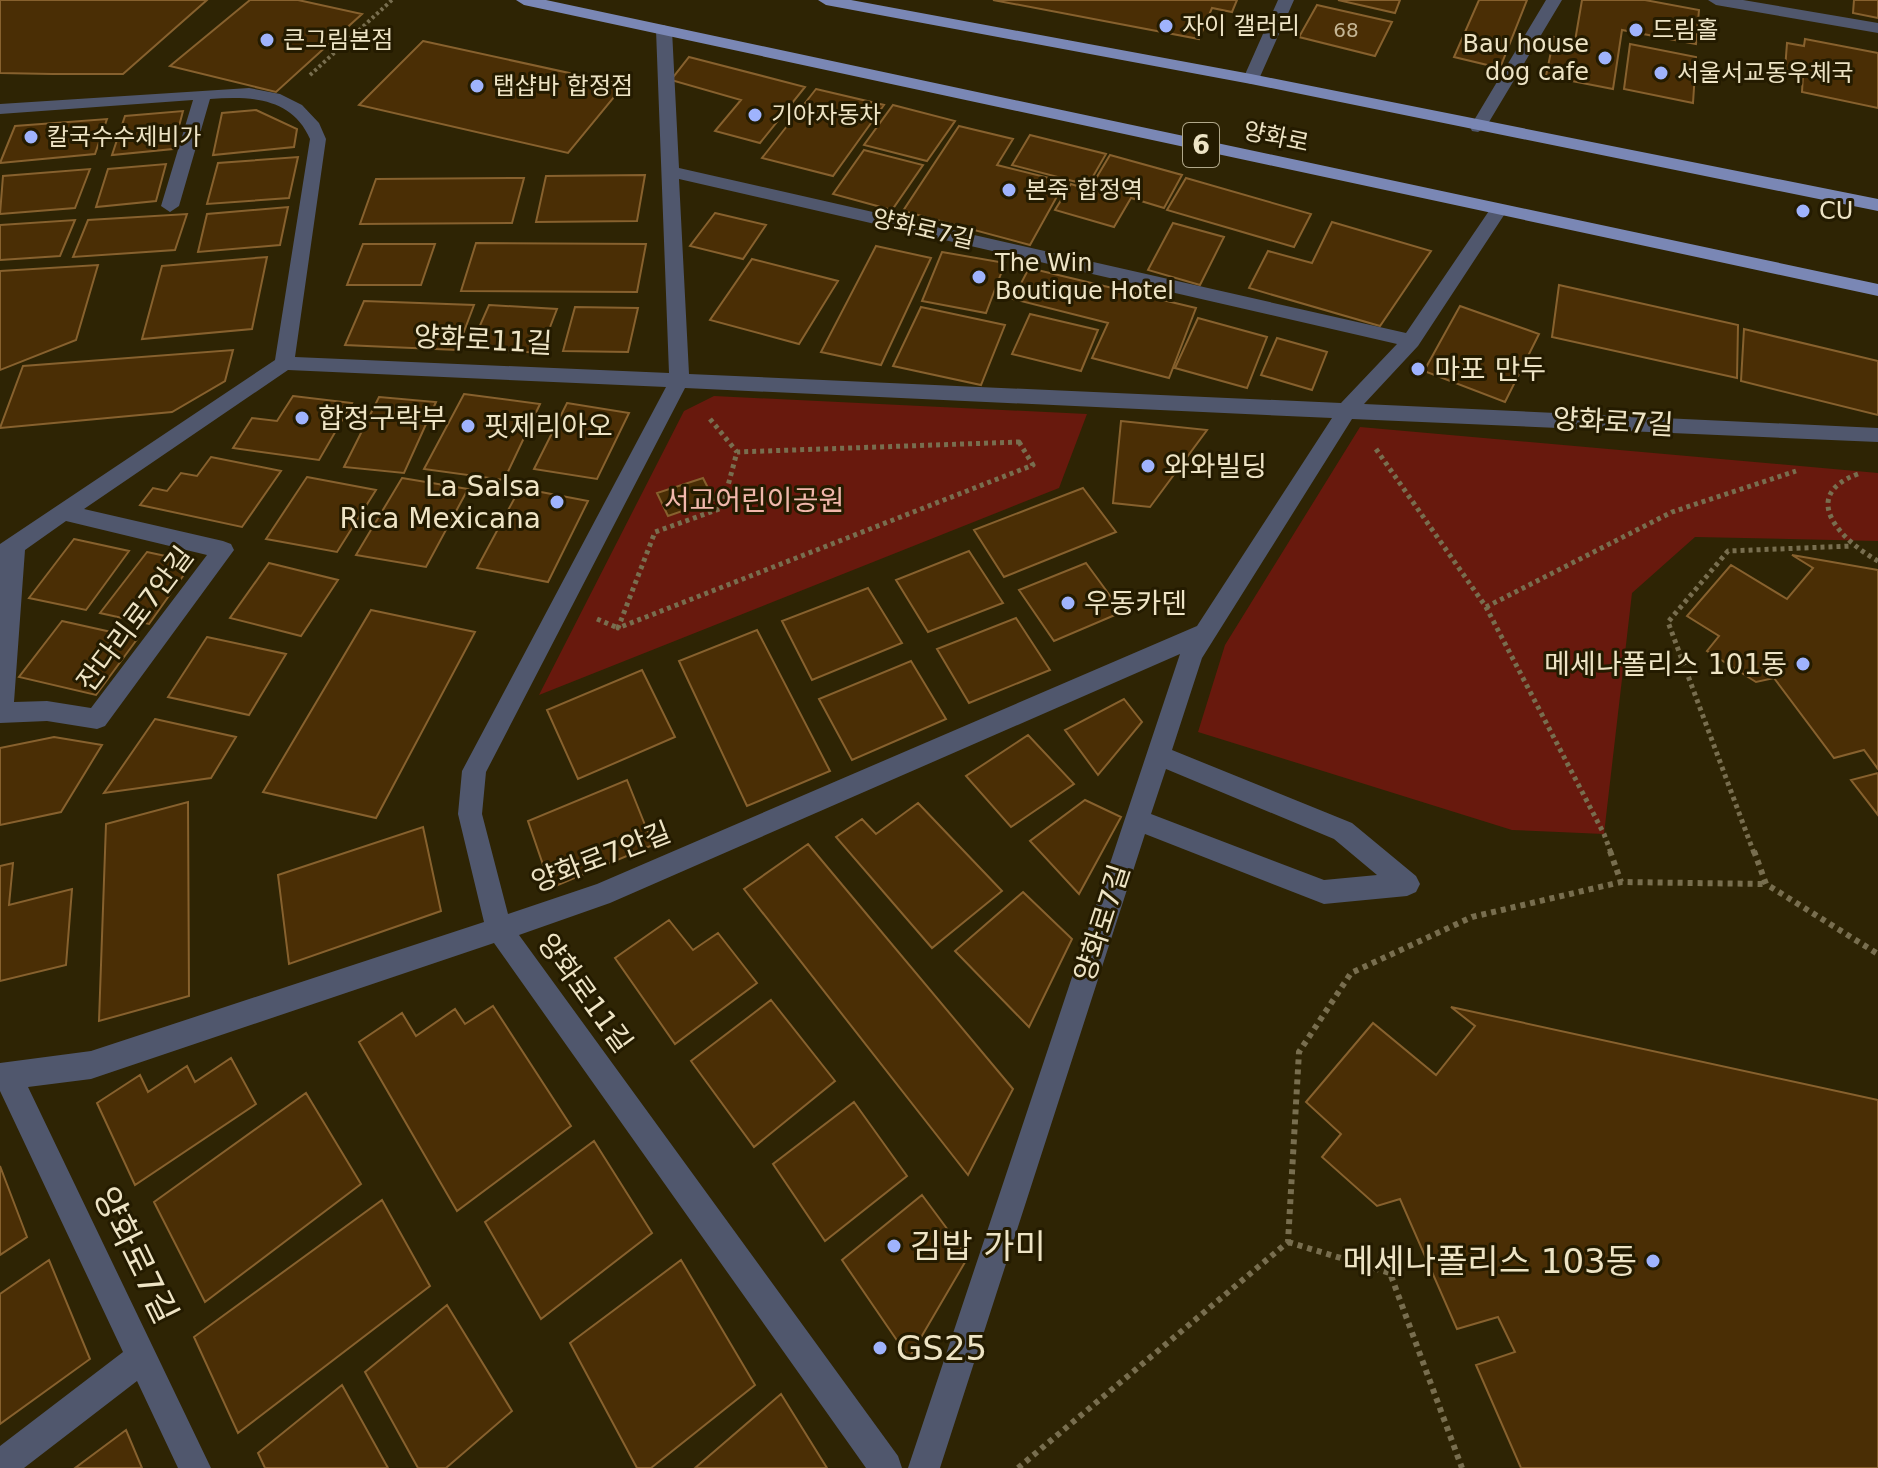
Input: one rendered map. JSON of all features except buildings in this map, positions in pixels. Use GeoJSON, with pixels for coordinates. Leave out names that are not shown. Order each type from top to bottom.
{"type":"FeatureCollection","features":[{"type":"Feature","properties":{"kind":"main road","name":"양화로"},"geometry":{"type":"LineString","coordinates":[[524,0],[1878,290]]}},
{"type":"Feature","properties":{"kind":"main road","name":"양화로"},"geometry":{"type":"LineString","coordinates":[[826,0],[875,4],[1878,205]]}},
{"type":"Feature","properties":{"kind":"street","name":"양화로"},"geometry":{"type":"LineString","coordinates":[[1251,79],[1286,0]]}},
{"type":"Feature","properties":{"kind":"street"},"geometry":{"type":"LineString","coordinates":[[1478,127],[1554,0]]}},
{"type":"Feature","properties":{"kind":"street"},"geometry":{"type":"LineString","coordinates":[[1716,0],[1878,28]]}},
{"type":"Feature","properties":{"kind":"street"},"geometry":{"type":"LineString","coordinates":[[664,30],[679,381]]}},
{"type":"Feature","properties":{"kind":"street"},"geometry":{"type":"LineString","coordinates":[[170,206],[203,94]]}},
{"type":"Feature","properties":{"kind":"street"},"geometry":{"type":"LineString","coordinates":[[0,109],[203,94],[262,94],[283,100],[313,123],[318,139],[284,363]]}},
{"type":"Feature","properties":{"kind":"street","name":"양화로7길"},"geometry":{"type":"LineString","coordinates":[[669,171],[1411,341]]}},
{"type":"Feature","properties":{"kind":"street","name":"양화로7길"},"geometry":{"type":"LineString","coordinates":[[924,1468],[1191,655],[1345,414],[1411,341],[1499,209]]}},
{"type":"Feature","properties":{"kind":"street","name":"양화로11길"},"geometry":{"type":"LineString","coordinates":[[284,363],[679,381],[474,771],[470,814],[499,929],[886,1468]]}},
{"type":"Feature","properties":{"kind":"street","name":"잔다리로7안길"},"geometry":{"type":"LineString","coordinates":[[65,513],[223,550],[97,719],[47,711],[1,713],[7,551],[284,363]]}},
{"type":"Feature","properties":{"kind":"street","name":"양화로7길"},"geometry":{"type":"LineString","coordinates":[[679,381],[1345,414],[1878,435]]}},
{"type":"Feature","properties":{"kind":"street","name":"양화로7안길"},"geometry":{"type":"LineString","coordinates":[[4,1076],[91,1065],[601,895],[1205,633]]}},
{"type":"Feature","properties":{"kind":"street"},"geometry":{"type":"LineString","coordinates":[[1136,819],[1324,892],[1407,884],[1343,831],[1158,755]]}},
{"type":"Feature","properties":{"kind":"street","name":"양화로7길"},"geometry":{"type":"LineString","coordinates":[[4,1076],[195,1468]]}},
{"type":"Feature","properties":{"kind":"street"},"geometry":{"type":"LineString","coordinates":[[0,1466],[143,1357]]}},
{"type":"Feature","properties":{"kind":"path"},"geometry":{"type":"LineString","coordinates":[[283,100],[392,0]]}},
{"type":"Feature","properties":{"kind":"path"},"geometry":{"type":"LineString","coordinates":[[1345,414],[1360,427],[1486,607],[1604,834],[1621,882]]}},
{"type":"Feature","properties":{"kind":"path"},"geometry":{"type":"LineString","coordinates":[[708,416],[737,452]]}},
{"type":"Feature","properties":{"kind":"path"},"geometry":{"type":"LineString","coordinates":[[1019,442],[1033,465],[618,628],[655,532],[722,508],[737,452],[1019,442]]}},
{"type":"Feature","properties":{"kind":"path"},"geometry":{"type":"LineString","coordinates":[[1846,468],[1864,470],[1834,486],[1828,498],[1828,514],[1852,546],[1878,561]]}},
{"type":"Feature","properties":{"kind":"path"},"geometry":{"type":"LineString","coordinates":[[1486,607],[1672,512],[1799,470]]}},
{"type":"Feature","properties":{"kind":"path"},"geometry":{"type":"LineString","coordinates":[[1766,884],[1668,622],[1728,551],[1852,546]]}},
{"type":"Feature","properties":{"kind":"path"},"geometry":{"type":"LineString","coordinates":[[1018,1468],[1288,1242],[1299,1052],[1351,973],[1472,917],[1621,882],[1766,884],[1878,954]]}},
{"type":"Feature","properties":{"kind":"path"},"geometry":{"type":"LineString","coordinates":[[1288,1242],[1390,1273],[1462,1468]]}},
{"type":"Feature","properties":{"kind":"green space","name":"서교어린이공원"},"geometry":{"type":"Polygon","coordinates":[[[714,396],[1087,414],[1059,488],[539,695],[684,411],[714,396]]]}},
{"type":"Feature","properties":{"kind":"green space"},"geometry":{"type":"Polygon","coordinates":[[[1360,427],[1878,473],[1878,541],[1695,537],[1632,593],[1604,834],[1512,830],[1198,732],[1225,645],[1360,427]]]}},
{"type":"Feature","properties":{"kind":"place","name":"자이 갤러리"},"geometry":{"type":"Point","coordinates":[1166,26]}},
{"type":"Feature","properties":{"kind":"place","name":"드림홀"},"geometry":{"type":"Point","coordinates":[1636,30]}},
{"type":"Feature","properties":{"kind":"place","name":"큰그림본점"},"geometry":{"type":"Point","coordinates":[267,40]}},
{"type":"Feature","properties":{"kind":"place","name":"Bau house dog cafe"},"geometry":{"type":"Point","coordinates":[1605,58]}},
{"type":"Feature","properties":{"kind":"place","name":"서울서교동우체국"},"geometry":{"type":"Point","coordinates":[1661,73]}},
{"type":"Feature","properties":{"kind":"place","name":"탭샵바 합정점"},"geometry":{"type":"Point","coordinates":[477,86]}},
{"type":"Feature","properties":{"kind":"place","name":"기아자동차"},"geometry":{"type":"Point","coordinates":[755,115]}},
{"type":"Feature","properties":{"kind":"place","name":"칼국수수제비가"},"geometry":{"type":"Point","coordinates":[31,137]}},
{"type":"Feature","properties":{"kind":"place","name":"본죽 합정역"},"geometry":{"type":"Point","coordinates":[1009,190]}},
{"type":"Feature","properties":{"kind":"place","name":"CU"},"geometry":{"type":"Point","coordinates":[1803,211]}},
{"type":"Feature","properties":{"kind":"place","name":"The Win Boutique Hotel"},"geometry":{"type":"Point","coordinates":[979,277]}},
{"type":"Feature","properties":{"kind":"place","name":"마포 만두"},"geometry":{"type":"Point","coordinates":[1418,369]}},
{"type":"Feature","properties":{"kind":"place","name":"합정구락부"},"geometry":{"type":"Point","coordinates":[302,418]}},
{"type":"Feature","properties":{"kind":"place","name":"핏제리아오"},"geometry":{"type":"Point","coordinates":[468,426]}},
{"type":"Feature","properties":{"kind":"place","name":"와와빌딩"},"geometry":{"type":"Point","coordinates":[1148,466]}},
{"type":"Feature","properties":{"kind":"place","name":"La Salsa Rica Mexicana"},"geometry":{"type":"Point","coordinates":[557,502]}},
{"type":"Feature","properties":{"kind":"place","name":"우동카덴"},"geometry":{"type":"Point","coordinates":[1068,603]}},
{"type":"Feature","properties":{"kind":"place","name":"메세나폴리스 101동"},"geometry":{"type":"Point","coordinates":[1803,664]}},
{"type":"Feature","properties":{"kind":"place","name":"김밥 가미"},"geometry":{"type":"Point","coordinates":[894,1246]}},
{"type":"Feature","properties":{"kind":"place","name":"메세나폴리스 103동"},"geometry":{"type":"Point","coordinates":[1653,1261]}},
{"type":"Feature","properties":{"kind":"place","name":"GS25"},"geometry":{"type":"Point","coordinates":[880,1348]}}]}
